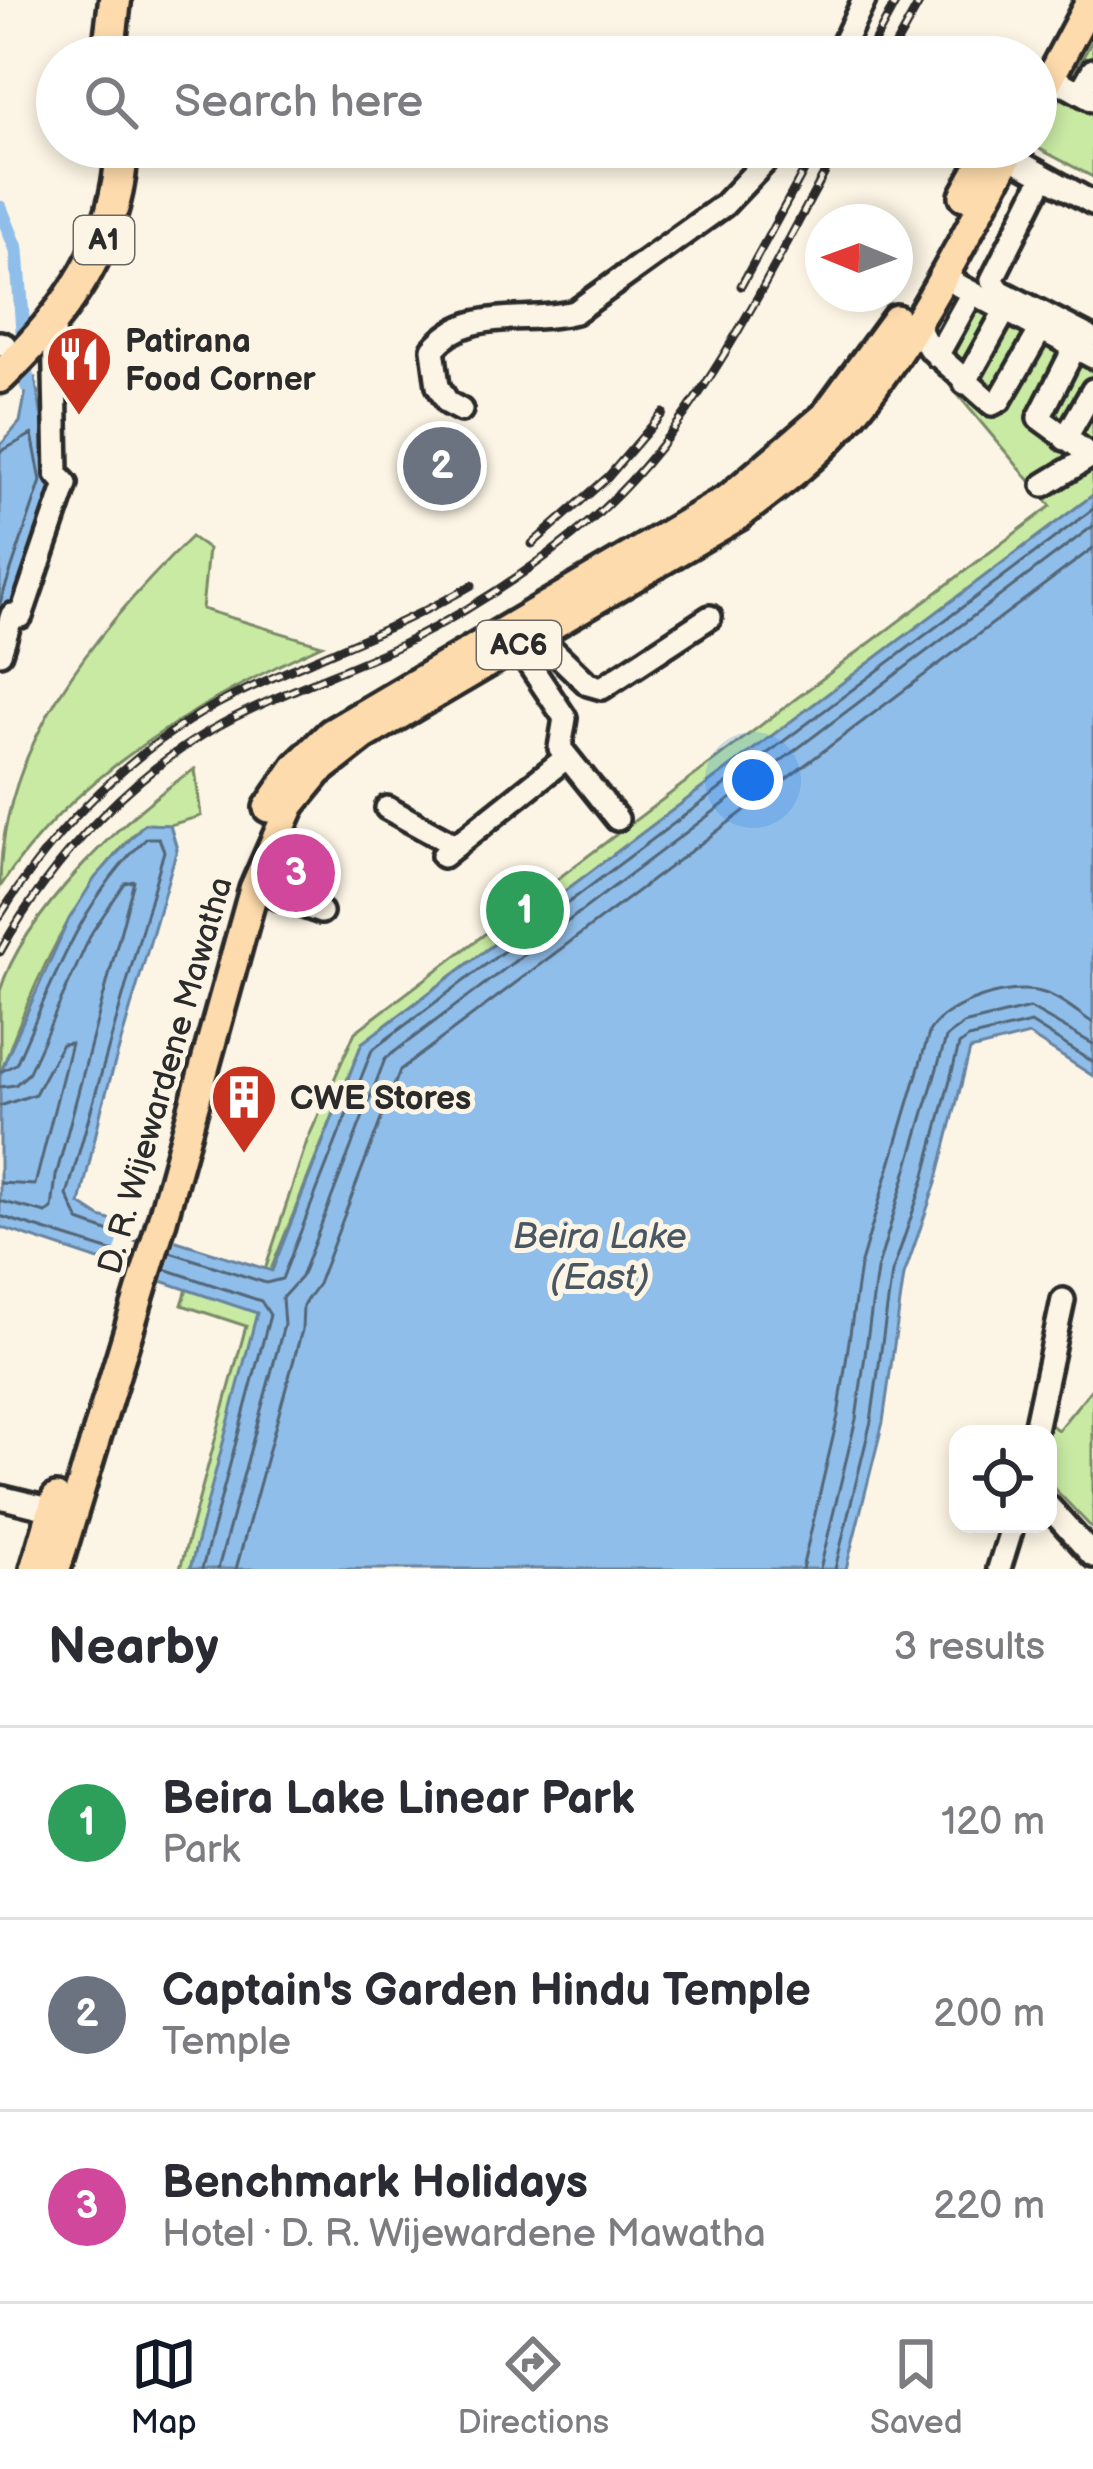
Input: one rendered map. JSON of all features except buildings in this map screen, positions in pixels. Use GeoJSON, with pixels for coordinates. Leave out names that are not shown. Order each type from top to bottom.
{"type":"FeatureCollection","features":[{"type":"Feature","properties":{"kind":"highway"},"geometry":{"type":"LineString","coordinates":[[111,36],[115,0]]}},
{"type":"Feature","properties":{"kind":"highway"},"geometry":{"type":"LineString","coordinates":[[127,36],[131,0]]}},
{"type":"Feature","properties":{"kind":"highway","name":"A1"},"geometry":{"type":"LineString","coordinates":[[52,309],[86,242],[105,168]]}},
{"type":"Feature","properties":{"kind":"highway","name":"A1"},"geometry":{"type":"LineString","coordinates":[[6,352],[52,309],[104,241],[120,168]]}},
{"type":"Feature","properties":{"kind":"main road"},"geometry":{"type":"LineString","coordinates":[[1057,50],[1085,7]]}},
{"type":"Feature","properties":{"kind":"main road","name":"D. R. Wijewardene Mawatha"},"geometry":{"type":"LineString","coordinates":[[153,1221],[244,863],[267,810],[297,766],[331,733],[729,498],[777,459],[825,416],[882,341],[993,168]]}},
{"type":"Feature","properties":{"kind":"main road","name":"D. R. Wijewardene Mawatha"},"geometry":{"type":"LineString","coordinates":[[35,1569],[153,1221],[254,889],[277,829],[318,772],[365,735],[531,646],[738,516],[792,474],[841,428],[915,321],[995,168]]}},
{"type":"Feature","properties":{"kind":"main road","name":"D. R. Wijewardene Mawatha"},"geometry":{"type":"LineString","coordinates":[[56,1569],[133,1281]]}},
{"type":"Feature","properties":{"kind":"street"},"geometry":{"type":"LineString","coordinates":[[847,36],[864,0]]}},
{"type":"Feature","properties":{"kind":"street"},"geometry":{"type":"LineString","coordinates":[[1057,79],[1087,97],[1093,70]]}},
{"type":"Feature","properties":{"kind":"street"},"geometry":{"type":"LineString","coordinates":[[461,410],[448,403],[434,368],[434,349],[448,331],[466,320],[575,312],[724,205],[759,168]]}},
{"type":"Feature","properties":{"kind":"street"},"geometry":{"type":"LineString","coordinates":[[1031,168],[1093,203]]}},
{"type":"Feature","properties":{"kind":"street"},"geometry":{"type":"LineString","coordinates":[[1043,176],[993,274],[997,289],[1086,347]]}},
{"type":"Feature","properties":{"kind":"street"},"geometry":{"type":"LineString","coordinates":[[962,238],[999,259]]}},
{"type":"Feature","properties":{"kind":"street"},"geometry":{"type":"LineString","coordinates":[[940,276],[1086,347]]}},
{"type":"Feature","properties":{"kind":"street"},"geometry":{"type":"LineString","coordinates":[[937,356],[972,293]]}},
{"type":"Feature","properties":{"kind":"street"},"geometry":{"type":"LineString","coordinates":[[0,653],[12,615],[21,616],[66,484],[57,474],[52,309]]}},
{"type":"Feature","properties":{"kind":"street"},"geometry":{"type":"LineString","coordinates":[[965,383],[1005,311]]}},
{"type":"Feature","properties":{"kind":"street"},"geometry":{"type":"LineString","coordinates":[[915,321],[937,356],[985,403],[996,403],[1041,329]]}},
{"type":"Feature","properties":{"kind":"street"},"geometry":{"type":"LineString","coordinates":[[1044,485],[1092,456],[1043,425],[1039,415],[1086,347]]}},
{"type":"Feature","properties":{"kind":"street"},"geometry":{"type":"LineString","coordinates":[[1065,439],[1093,390]]}},
{"type":"Feature","properties":{"kind":"street"},"geometry":{"type":"LineString","coordinates":[[531,646],[588,684],[602,688],[710,617]]}},
{"type":"Feature","properties":{"kind":"street"},"geometry":{"type":"LineString","coordinates":[[531,646],[565,718],[559,742],[617,819]]}},
{"type":"Feature","properties":{"kind":"street"},"geometry":{"type":"LineString","coordinates":[[387,808],[450,851],[567,757]]}},
{"type":"Feature","properties":{"kind":"street"},"geometry":{"type":"LineString","coordinates":[[254,889],[322,912]]}},
{"type":"Feature","properties":{"kind":"street"},"geometry":{"type":"LineString","coordinates":[[1036,1425],[1063,1300]]}},
{"type":"Feature","properties":{"kind":"street"},"geometry":{"type":"LineString","coordinates":[[0,1497],[53,1510]]}},
{"type":"Feature","properties":{"kind":"street"},"geometry":{"type":"LineString","coordinates":[[1057,1516],[1093,1556]]}},
{"type":"Feature","properties":{"kind":"street"},"geometry":{"type":"LineString","coordinates":[[999,1569],[1010,1533]]}},
{"type":"Feature","properties":{"kind":"green space"},"geometry":{"type":"Polygon","coordinates":[[[1093,39],[1093,177],[1057,158],[1057,104],[1093,39]]]}},
{"type":"Feature","properties":{"kind":"green space"},"geometry":{"type":"Polygon","coordinates":[[[966,281],[1093,349],[1093,495],[362,1043],[270,1272],[190,1569],[180,1569],[246,1326],[182,1305],[187,1289],[252,1310],[307,1141],[355,1032],[1051,506],[923,353],[966,281]]]}},
{"type":"Feature","properties":{"kind":"green space"},"geometry":{"type":"Polygon","coordinates":[[[191,537],[208,549],[202,609],[322,645],[232,690],[144,744],[64,810],[0,887],[4,835],[16,786],[35,739],[89,651],[191,537]]]}},
{"type":"Feature","properties":{"kind":"green space"},"geometry":{"type":"Polygon","coordinates":[[[195,769],[201,816],[170,825],[144,824],[96,879],[57,941],[0,1076],[0,991],[31,930],[110,837],[195,769]]]}},
{"type":"Feature","properties":{"kind":"green space"},"geometry":{"type":"Polygon","coordinates":[[[1093,1387],[1093,1529],[1057,1491],[1058,1430],[1093,1387]]]}},
{"type":"Feature","properties":{"kind":"water"},"geometry":{"type":"Polygon","coordinates":[[[35,378],[53,481],[0,642],[0,446],[20,422],[27,385],[35,378]]]}},
{"type":"Feature","properties":{"kind":"water","name":"Beira Lake (East)"},"geometry":{"type":"Polygon","coordinates":[[[1093,495],[1093,1076],[1029,1035],[970,1050],[936,1183],[904,1275],[883,1422],[846,1569],[190,1569],[257,1313],[0,1227],[0,1076],[69,919],[95,878],[144,824],[170,825],[177,849],[102,1107],[80,1204],[100,1217],[272,1271],[362,1043],[1093,495]]]}},
{"type":"Feature","properties":{"kind":"pier"},"geometry":{"type":"Polygon","coordinates":[[[125,1219],[177,1235],[161,1286],[109,1269],[125,1219]]]}},
{"type":"Feature","properties":{"kind":"waterway"},"geometry":{"type":"LineString","coordinates":[[0,208],[17,250],[27,385]]}},
{"type":"Feature","properties":{"kind":"railway"},"geometry":{"type":"LineString","coordinates":[[877,36],[897,0]]}},
{"type":"Feature","properties":{"kind":"railway"},"geometry":{"type":"LineString","coordinates":[[901,36],[921,0]]}},
{"type":"Feature","properties":{"kind":"railway"},"geometry":{"type":"LineString","coordinates":[[741,286],[806,168]]}},
{"type":"Feature","properties":{"kind":"railway"},"geometry":{"type":"LineString","coordinates":[[0,952],[71,849],[164,761],[235,717],[403,644],[469,608],[572,536],[616,497],[691,406],[724,355],[828,168]]}},
{"type":"Feature","properties":{"kind":"railway"},"geometry":{"type":"LineString","coordinates":[[532,544],[608,477],[663,413]]}},
{"type":"Feature","properties":{"kind":"railway"},"geometry":{"type":"LineString","coordinates":[[0,916],[72,821],[163,738],[231,697],[472,585]]}},
{"type":"Feature","properties":{"kind":"place","name":"Patirana Food Corner"},"geometry":{"type":"Point","coordinates":[79,418]}},
{"type":"Feature","properties":{"kind":"place","name":"Captain's Garden Hindu Temple"},"geometry":{"type":"Point","coordinates":[442,466]}},
{"type":"Feature","properties":{"kind":"place","name":"Benchmark Holidays"},"geometry":{"type":"Point","coordinates":[296,873]}},
{"type":"Feature","properties":{"kind":"place","name":"Beira Lake Linear Park"},"geometry":{"type":"Point","coordinates":[525,910]}},
{"type":"Feature","properties":{"kind":"place","name":"CWE Stores"},"geometry":{"type":"Point","coordinates":[244,1156]}}]}
